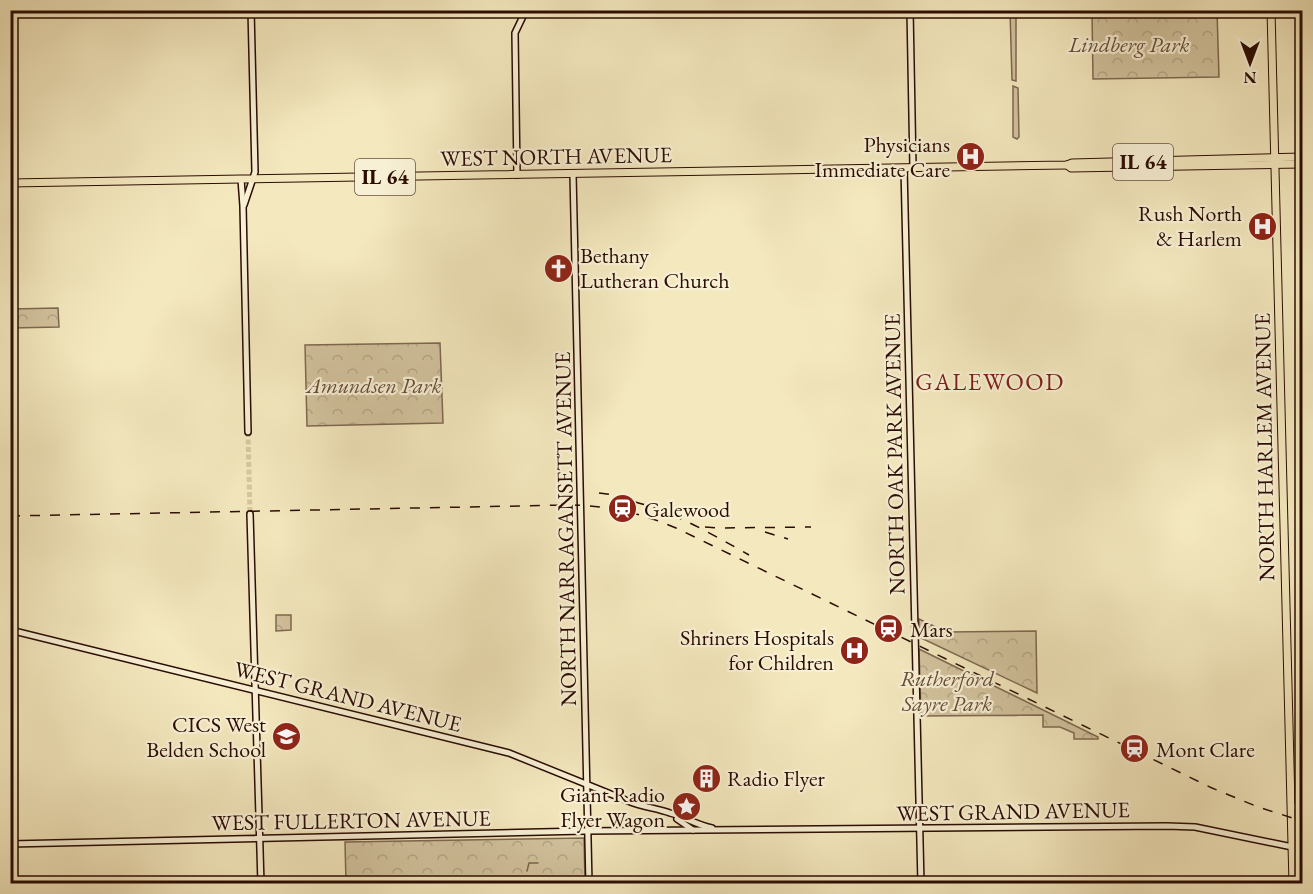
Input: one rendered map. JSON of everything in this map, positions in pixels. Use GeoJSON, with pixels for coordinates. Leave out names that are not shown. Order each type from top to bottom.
{"type":"FeatureCollection","features":[{"type":"Feature","properties":{"kind":"main road","name":"NORTH HARLEM AVENUE"},"geometry":{"type":"LineString","coordinates":[[1271,10],[1293,884]]}},
{"type":"Feature","properties":{"kind":"main road","name":"IL 64"},"geometry":{"type":"LineString","coordinates":[[1275,161],[1302,157]]}},
{"type":"Feature","properties":{"kind":"main road","name":"WEST NORTH AVENUE"},"geometry":{"type":"LineString","coordinates":[[10,183],[241,179],[253,181],[1067,165],[1072,163],[1275,161]]}},
{"type":"Feature","properties":{"kind":"main road","name":"IL 64"},"geometry":{"type":"LineString","coordinates":[[1275,161],[1302,164]]}},
{"type":"Feature","properties":{"kind":"street"},"geometry":{"type":"LineString","coordinates":[[243,206],[255,172],[251,10]]}},
{"type":"Feature","properties":{"kind":"street"},"geometry":{"type":"LineString","coordinates":[[517,175],[515,33],[525,10]]}},
{"type":"Feature","properties":{"kind":"street"},"geometry":{"type":"LineString","coordinates":[[910,10],[913,168]]}},
{"type":"Feature","properties":{"kind":"street","name":"NORTH OAK PARK AVENUE"},"geometry":{"type":"LineString","coordinates":[[904,168],[921,884]]}},
{"type":"Feature","properties":{"kind":"street","name":"NORTH NARRAGANSETT AVENUE"},"geometry":{"type":"LineString","coordinates":[[573,174],[590,884]]}},
{"type":"Feature","properties":{"kind":"street"},"geometry":{"type":"LineString","coordinates":[[241,179],[249,429]]}},
{"type":"Feature","properties":{"kind":"street"},"geometry":{"type":"LineString","coordinates":[[242,198],[253,181]]}},
{"type":"Feature","properties":{"kind":"street"},"geometry":{"type":"LineString","coordinates":[[251,514],[261,884]]}},
{"type":"Feature","properties":{"kind":"street","name":"WEST GRAND AVENUE"},"geometry":{"type":"LineString","coordinates":[[10,630],[508,753],[646,808],[671,813],[696,825],[722,830]]}},
{"type":"Feature","properties":{"kind":"street"},"geometry":{"type":"LineString","coordinates":[[1291,805],[1302,808]]}},
{"type":"Feature","properties":{"kind":"street","name":"WEST GRAND AVENUE"},"geometry":{"type":"LineString","coordinates":[[671,813],[693,830],[1187,826],[1302,849]]}},
{"type":"Feature","properties":{"kind":"street"},"geometry":{"type":"LineString","coordinates":[[674,831],[679,825],[678,819]]}},
{"type":"Feature","properties":{"kind":"street","name":"WEST FULLERTON AVENUE"},"geometry":{"type":"LineString","coordinates":[[10,844],[693,830]]}},
{"type":"Feature","properties":{"kind":"green space"},"geometry":{"type":"Polygon","coordinates":[[[1010,11],[1016,11],[1016,81],[1012,80],[1010,11]]]}},
{"type":"Feature","properties":{"kind":"green space","name":"Lindberg Park"},"geometry":{"type":"Polygon","coordinates":[[[1092,11],[1217,11],[1219,77],[1093,79],[1092,11]]]}},
{"type":"Feature","properties":{"kind":"green space"},"geometry":{"type":"Polygon","coordinates":[[[1013,86],[1018,88],[1019,137],[1017,139],[1013,137],[1013,86]]]}},
{"type":"Feature","properties":{"kind":"green space"},"geometry":{"type":"Polygon","coordinates":[[[58,308],[59,327],[11,328],[11,309],[58,308]]]}},
{"type":"Feature","properties":{"kind":"green space","name":"Amundsen Park"},"geometry":{"type":"Polygon","coordinates":[[[440,343],[443,423],[307,426],[305,345],[440,343]]]}},
{"type":"Feature","properties":{"kind":"green space"},"geometry":{"type":"Polygon","coordinates":[[[276,615],[291,615],[291,630],[276,631],[276,615]]]}},
{"type":"Feature","properties":{"kind":"green space","name":"Rutherford Sayre Park"},"geometry":{"type":"Polygon","coordinates":[[[919,619],[946,632],[1036,631],[1037,693],[919,637],[919,619]]]}},
{"type":"Feature","properties":{"kind":"green space","name":"Rutherford Sayre Park"},"geometry":{"type":"Polygon","coordinates":[[[919,649],[1098,739],[1074,739],[1074,733],[1060,727],[1043,727],[1043,715],[921,716],[919,649]]]}},
{"type":"Feature","properties":{"kind":"green space"},"geometry":{"type":"Polygon","coordinates":[[[584,838],[585,883],[346,883],[345,842],[584,838]]]}},
{"type":"Feature","properties":{"kind":"waterway"},"geometry":{"type":"LineString","coordinates":[[527,871],[529,863],[538,863]]}},
{"type":"Feature","properties":{"kind":"tunnel"},"geometry":{"type":"LineString","coordinates":[[248,432],[250,514]]}},
{"type":"Feature","properties":{"kind":"railway"},"geometry":{"type":"LineString","coordinates":[[599,493],[623,496]]}},
{"type":"Feature","properties":{"kind":"railway"},"geometry":{"type":"LineString","coordinates":[[615,497],[668,513],[749,555]]}},
{"type":"Feature","properties":{"kind":"railway"},"geometry":{"type":"LineString","coordinates":[[10,516],[568,505],[596,506],[623,511],[676,528],[1212,788],[1258,807],[1302,821]]}},
{"type":"Feature","properties":{"kind":"railway"},"geometry":{"type":"LineString","coordinates":[[705,527],[811,527]]}},
{"type":"Feature","properties":{"kind":"railway"},"geometry":{"type":"LineString","coordinates":[[765,532],[788,539]]}},
{"type":"Feature","properties":{"kind":"place","name":"Physicians Immediate Care"},"geometry":{"type":"Point","coordinates":[971,157]}},
{"type":"Feature","properties":{"kind":"place","name":"Rush North & Harlem"},"geometry":{"type":"Point","coordinates":[1263,226]}},
{"type":"Feature","properties":{"kind":"place","name":"Bethany Lutheran Church"},"geometry":{"type":"Point","coordinates":[559,268]}},
{"type":"Feature","properties":{"kind":"place","name":"Galewood"},"geometry":{"type":"Point","coordinates":[623,509]}},
{"type":"Feature","properties":{"kind":"place","name":"Mars"},"geometry":{"type":"Point","coordinates":[889,629]}},
{"type":"Feature","properties":{"kind":"place","name":"Shriners Hospitals for Children"},"geometry":{"type":"Point","coordinates":[855,650]}},
{"type":"Feature","properties":{"kind":"place","name":"CICS West Belden School"},"geometry":{"type":"Point","coordinates":[287,737]}},
{"type":"Feature","properties":{"kind":"place","name":"Mont Clare"},"geometry":{"type":"Point","coordinates":[1135,749]}},
{"type":"Feature","properties":{"kind":"place","name":"Radio Flyer"},"geometry":{"type":"Point","coordinates":[706,778]}},
{"type":"Feature","properties":{"kind":"place","name":"Giant Radio Flyer Wagon"},"geometry":{"type":"Point","coordinates":[686,807]}},
{"type":"Feature","properties":{"kind":"district","name":"GALEWOOD"},"geometry":{"type":"Point","coordinates":[990,382]}}]}
